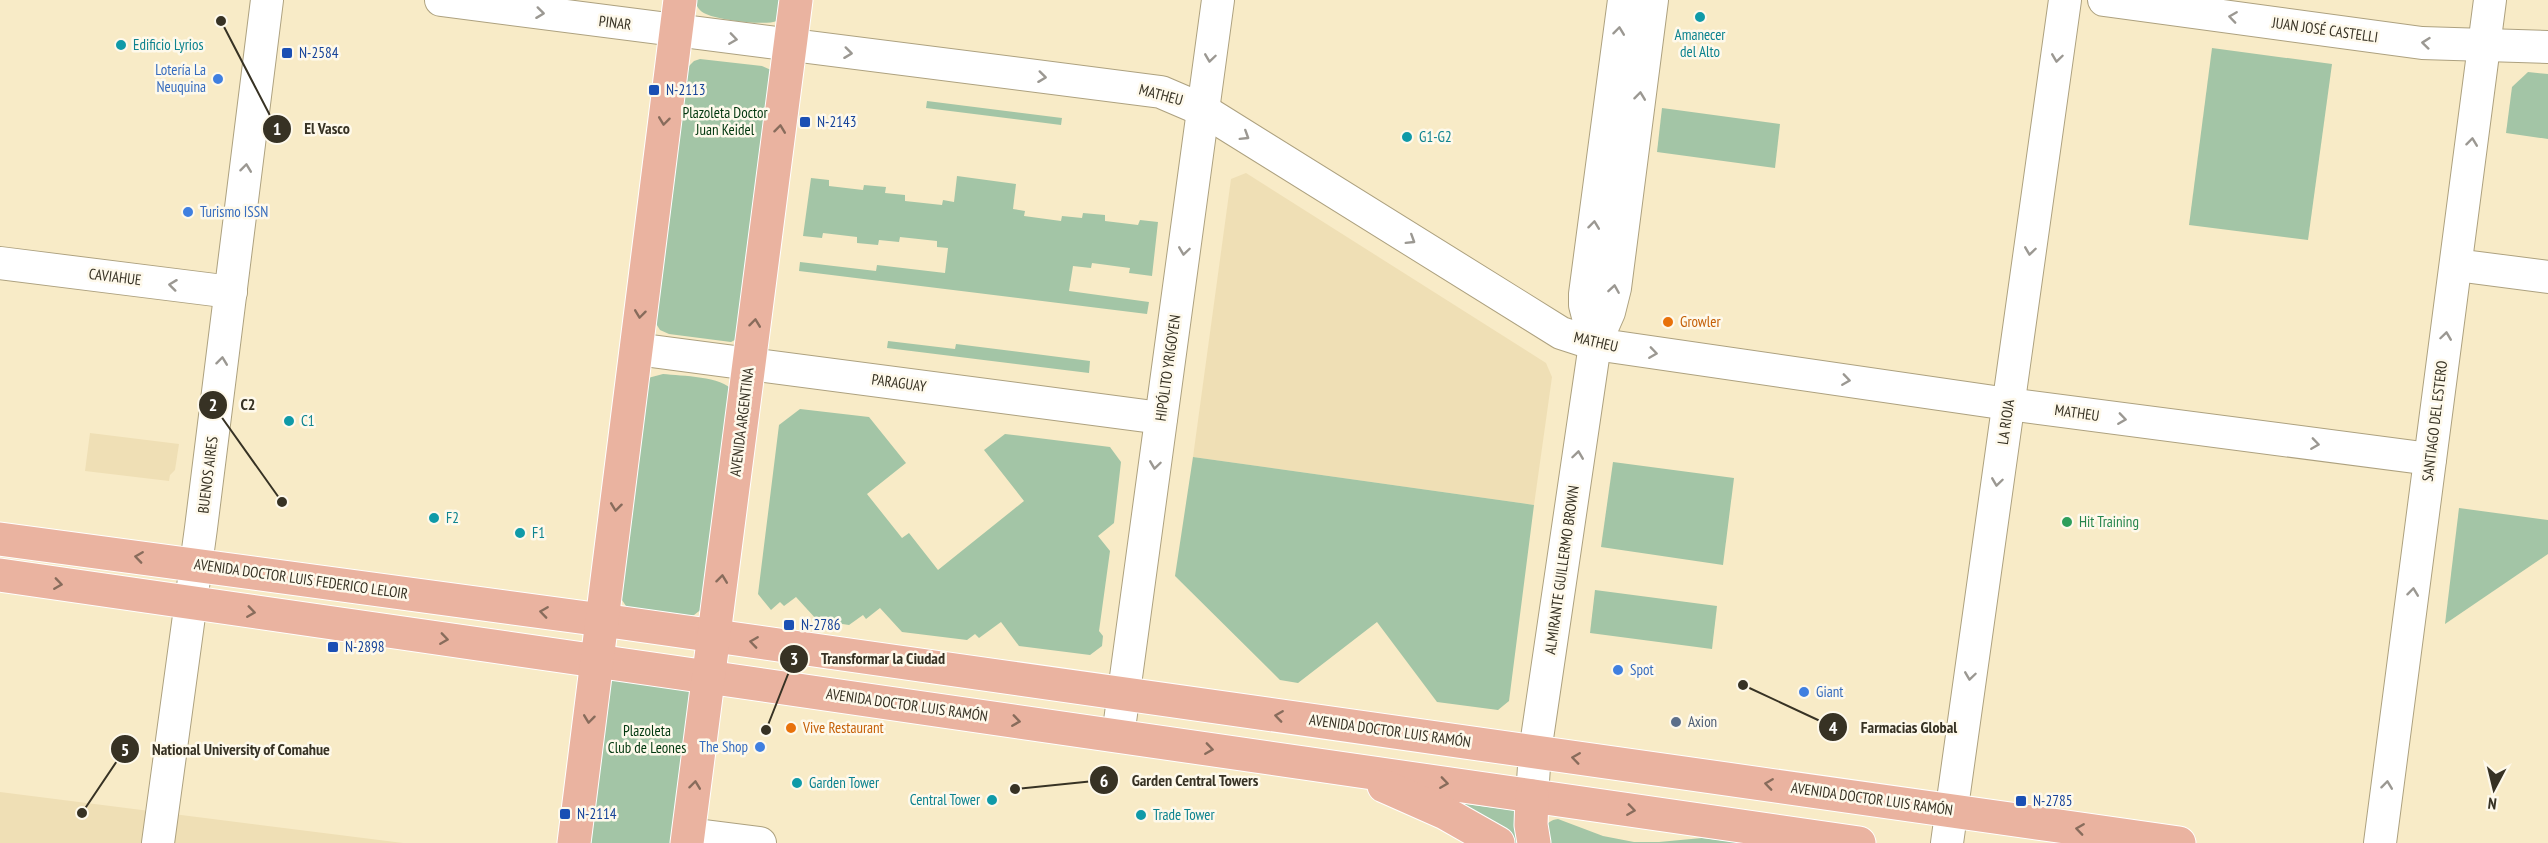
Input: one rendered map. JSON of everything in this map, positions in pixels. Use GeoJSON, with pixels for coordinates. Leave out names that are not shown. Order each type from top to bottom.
{"type":"FeatureCollection","features":[{"type":"Feature","properties":{"kind":"main road","name":"AVENIDA ARGENTINA"},"geometry":{"type":"LineString","coordinates":[[688,838],[796,0]]}},
{"type":"Feature","properties":{"kind":"main road"},"geometry":{"type":"LineString","coordinates":[[574,843],[678,15]]}},
{"type":"Feature","properties":{"kind":"main road","name":"AVENIDA DOCTOR LUIS FEDERICO LELOIR"},"geometry":{"type":"LineString","coordinates":[[0,539],[602,620]]}},
{"type":"Feature","properties":{"kind":"main road"},"geometry":{"type":"LineString","coordinates":[[0,575],[597,661]]}},
{"type":"Feature","properties":{"kind":"main road","name":"AVENIDA DOCTOR LUIS RAMÓN"},"geometry":{"type":"LineString","coordinates":[[602,620],[2179,843]]}},
{"type":"Feature","properties":{"kind":"main road","name":"AVENIDA DOCTOR LUIS RAMÓN"},"geometry":{"type":"LineString","coordinates":[[597,661],[1859,843]]}},
{"type":"Feature","properties":{"kind":"main road"},"geometry":{"type":"LineString","coordinates":[[1317,764],[1416,799],[1472,827],[1498,843]]}},
{"type":"Feature","properties":{"kind":"main road"},"geometry":{"type":"LineString","coordinates":[[1532,796],[1531,825],[1534,843]]}},
{"type":"Feature","properties":{"kind":"street","name":"BUENOS AIRES"},"geometry":{"type":"LineString","coordinates":[[158,843],[196,565],[267,0]]}},
{"type":"Feature","properties":{"kind":"street","name":"PINAR"},"geometry":{"type":"LineString","coordinates":[[441,0],[678,15],[790,46]]}},
{"type":"Feature","properties":{"kind":"street","name":"HIPÓLITO YRIGOYEN"},"geometry":{"type":"LineString","coordinates":[[1118,736],[1218,0]]}},
{"type":"Feature","properties":{"kind":"street","name":"ALMIRANTE GUILLERMO BROWN"},"geometry":{"type":"LineString","coordinates":[[1595,344],[1585,305],[1585,294],[1624,0]]}},
{"type":"Feature","properties":{"kind":"street","name":"ALMIRANTE GUILLERMO BROWN"},"geometry":{"type":"LineString","coordinates":[[1532,796],[1535,752],[1595,344],[1609,312],[1615,288],[1652,0]]}},
{"type":"Feature","properties":{"kind":"street","name":"LA RIOJA"},"geometry":{"type":"LineString","coordinates":[[1947,843],[2065,0]]}},
{"type":"Feature","properties":{"kind":"street","name":"JUAN JOSÉ CASTELLI"},"geometry":{"type":"LineString","coordinates":[[2104,0],[2422,43],[2548,47]]}},
{"type":"Feature","properties":{"kind":"street","name":"SANTIAGO DEL ESTERO"},"geometry":{"type":"LineString","coordinates":[[2380,843],[2490,0]]}},
{"type":"Feature","properties":{"kind":"street","name":"MATHEU"},"geometry":{"type":"LineString","coordinates":[[790,46],[1143,88],[1176,97],[1203,110],[1561,333],[1595,344],[2008,404],[2430,459]]}},
{"type":"Feature","properties":{"kind":"street","name":"CAVIAHUE"},"geometry":{"type":"LineString","coordinates":[[0,263],[231,292]]}},
{"type":"Feature","properties":{"kind":"street"},"geometry":{"type":"LineString","coordinates":[[2456,265],[2548,277]]}},
{"type":"Feature","properties":{"kind":"street","name":"PARAGUAY"},"geometry":{"type":"LineString","coordinates":[[636,349],[1161,418]]}},
{"type":"Feature","properties":{"kind":"street"},"geometry":{"type":"LineString","coordinates":[[688,838],[760,843]]}},
{"type":"Feature","properties":{"kind":"shaded area"},"geometry":{"type":"Polygon","coordinates":[[[1246,173],[1546,363],[1552,377],[1534,505],[1193,457],[1231,179],[1246,173]]]}},
{"type":"Feature","properties":{"kind":"shaded area"},"geometry":{"type":"Polygon","coordinates":[[[90,433],[179,444],[175,470],[170,475],[169,481],[85,471],[90,433]]]}},
{"type":"Feature","properties":{"kind":"shaded area"},"geometry":{"type":"Polygon","coordinates":[[[0,792],[403,843],[0,843],[0,792]]]}},
{"type":"Feature","properties":{"kind":"green space"},"geometry":{"type":"Polygon","coordinates":[[[695,0],[786,0],[777,21],[763,23],[742,22],[712,16],[700,10],[695,0]]]}},
{"type":"Feature","properties":{"kind":"green space"},"geometry":{"type":"Polygon","coordinates":[[[2212,48],[2332,64],[2308,240],[2189,225],[2212,48]]]}},
{"type":"Feature","properties":{"kind":"green space","name":"Plazoleta Doctor Juan Keidel"},"geometry":{"type":"Polygon","coordinates":[[[700,59],[762,66],[771,70],[739,338],[731,342],[669,334],[660,330],[655,322],[687,68],[700,59]]]}},
{"type":"Feature","properties":{"kind":"green space"},"geometry":{"type":"Polygon","coordinates":[[[2528,72],[2548,74],[2548,139],[2506,133],[2512,87],[2528,72]]]}},
{"type":"Feature","properties":{"kind":"green space"},"geometry":{"type":"Polygon","coordinates":[[[927,101],[1062,118],[1061,125],[926,108],[927,101]]]}},
{"type":"Feature","properties":{"kind":"green space"},"geometry":{"type":"Polygon","coordinates":[[[1662,108],[1780,124],[1775,168],[1657,152],[1662,108]]]}},
{"type":"Feature","properties":{"kind":"green space"},"geometry":{"type":"Polygon","coordinates":[[[957,176],[1016,184],[1013,209],[1025,211],[1024,216],[1061,221],[1062,216],[1082,218],[1083,213],[1105,215],[1105,221],[1138,225],[1140,220],[1158,222],[1152,276],[1129,273],[1130,268],[1092,263],[1091,268],[1073,266],[1069,291],[1149,302],[1147,314],[799,271],[800,262],[876,271],[877,265],[945,273],[948,248],[937,247],[937,241],[900,237],[899,242],[879,240],[878,245],[857,243],[857,237],[823,233],[822,238],[803,236],[811,178],[829,180],[829,186],[863,190],[864,185],[886,187],[885,193],[905,195],[905,201],[942,205],[943,200],[954,202],[957,176]]]}},
{"type":"Feature","properties":{"kind":"green space"},"geometry":{"type":"Polygon","coordinates":[[[888,341],[955,349],[956,344],[1090,361],[1089,373],[887,348],[888,341]]]}},
{"type":"Feature","properties":{"kind":"green space"},"geometry":{"type":"Polygon","coordinates":[[[663,374],[691,376],[720,382],[733,391],[703,608],[687,617],[631,609],[620,597],[648,378],[663,374]]]}},
{"type":"Feature","properties":{"kind":"green space"},"geometry":{"type":"Polygon","coordinates":[[[800,409],[869,417],[906,463],[867,494],[902,538],[909,533],[938,570],[1024,501],[984,450],[1005,434],[1110,447],[1121,462],[1114,523],[1098,536],[1110,551],[1099,631],[1103,636],[1102,646],[1090,655],[1019,646],[1001,622],[979,638],[975,634],[967,640],[902,632],[880,608],[866,619],[863,615],[849,625],[817,620],[796,597],[784,606],[780,602],[771,610],[758,594],[779,425],[800,409]]]}},
{"type":"Feature","properties":{"kind":"green space"},"geometry":{"type":"Polygon","coordinates":[[[1193,457],[1534,505],[1509,701],[1498,710],[1437,702],[1377,622],[1298,683],[1280,680],[1175,576],[1193,457]]]}},
{"type":"Feature","properties":{"kind":"green space"},"geometry":{"type":"Polygon","coordinates":[[[1613,462],[1734,478],[1723,565],[1601,547],[1613,462]]]}},
{"type":"Feature","properties":{"kind":"green space"},"geometry":{"type":"Polygon","coordinates":[[[2459,508],[2548,520],[2548,554],[2445,624],[2459,508]]]}},
{"type":"Feature","properties":{"kind":"green space"},"geometry":{"type":"Polygon","coordinates":[[[1595,590],[1717,606],[1712,649],[1590,633],[1595,590]]]}},
{"type":"Feature","properties":{"kind":"green space","name":"Plazoleta Club de Leones"},"geometry":{"type":"Polygon","coordinates":[[[615,679],[693,689],[679,843],[587,843],[609,683],[615,679]]]}},
{"type":"Feature","properties":{"kind":"green space"},"geometry":{"type":"Polygon","coordinates":[[[1436,800],[1525,812],[1523,843],[1512,843],[1436,800]]]}},
{"type":"Feature","properties":{"kind":"green space"},"geometry":{"type":"Polygon","coordinates":[[[1558,819],[1603,836],[1634,842],[1702,838],[1743,843],[1545,843],[1547,824],[1558,819]]]}},
{"type":"Feature","properties":{"kind":"place","name":"Amanecer del Alto"},"geometry":{"type":"Point","coordinates":[1700,17]}},
{"type":"Feature","properties":{"kind":"place","name":"El Vasco"},"geometry":{"type":"Point","coordinates":[221,21]}},
{"type":"Feature","properties":{"kind":"place","name":"Edificio Lyrios"},"geometry":{"type":"Point","coordinates":[121,45]}},
{"type":"Feature","properties":{"kind":"place","name":"N-2584"},"geometry":{"type":"Point","coordinates":[287,53]}},
{"type":"Feature","properties":{"kind":"place","name":"Lotería La Neuquina"},"geometry":{"type":"Point","coordinates":[218,79]}},
{"type":"Feature","properties":{"kind":"place","name":"N-2113"},"geometry":{"type":"Point","coordinates":[654,90]}},
{"type":"Feature","properties":{"kind":"place","name":"N-2143"},"geometry":{"type":"Point","coordinates":[805,122]}},
{"type":"Feature","properties":{"kind":"place","name":"G1-G2"},"geometry":{"type":"Point","coordinates":[1407,137]}},
{"type":"Feature","properties":{"kind":"place","name":"Turismo ISSN"},"geometry":{"type":"Point","coordinates":[188,212]}},
{"type":"Feature","properties":{"kind":"place","name":"Growler"},"geometry":{"type":"Point","coordinates":[1668,322]}},
{"type":"Feature","properties":{"kind":"place","name":"C1"},"geometry":{"type":"Point","coordinates":[289,421]}},
{"type":"Feature","properties":{"kind":"place","name":"C2"},"geometry":{"type":"Point","coordinates":[282,502]}},
{"type":"Feature","properties":{"kind":"place","name":"F2"},"geometry":{"type":"Point","coordinates":[434,518]}},
{"type":"Feature","properties":{"kind":"place","name":"Hit Training"},"geometry":{"type":"Point","coordinates":[2067,522]}},
{"type":"Feature","properties":{"kind":"place","name":"F1"},"geometry":{"type":"Point","coordinates":[520,533]}},
{"type":"Feature","properties":{"kind":"place","name":"N-2786"},"geometry":{"type":"Point","coordinates":[789,625]}},
{"type":"Feature","properties":{"kind":"place","name":"N-2898"},"geometry":{"type":"Point","coordinates":[333,647]}},
{"type":"Feature","properties":{"kind":"place","name":"Spot"},"geometry":{"type":"Point","coordinates":[1618,670]}},
{"type":"Feature","properties":{"kind":"place","name":"Farmacias Global"},"geometry":{"type":"Point","coordinates":[1743,685]}},
{"type":"Feature","properties":{"kind":"place","name":"Giant"},"geometry":{"type":"Point","coordinates":[1804,692]}},
{"type":"Feature","properties":{"kind":"place","name":"Axion"},"geometry":{"type":"Point","coordinates":[1676,722]}},
{"type":"Feature","properties":{"kind":"place","name":"Vive Restaurant"},"geometry":{"type":"Point","coordinates":[791,728]}},
{"type":"Feature","properties":{"kind":"place","name":"Transformar la Ciudad"},"geometry":{"type":"Point","coordinates":[766,730]}},
{"type":"Feature","properties":{"kind":"place","name":"The Shop"},"geometry":{"type":"Point","coordinates":[760,747]}},
{"type":"Feature","properties":{"kind":"place","name":"Garden Tower"},"geometry":{"type":"Point","coordinates":[797,783]}},
{"type":"Feature","properties":{"kind":"place","name":"Garden Central Towers"},"geometry":{"type":"Point","coordinates":[1015,789]}},
{"type":"Feature","properties":{"kind":"place","name":"Central Tower"},"geometry":{"type":"Point","coordinates":[992,800]}},
{"type":"Feature","properties":{"kind":"place","name":"N-2785"},"geometry":{"type":"Point","coordinates":[2021,801]}},
{"type":"Feature","properties":{"kind":"place","name":"National University of Comahue"},"geometry":{"type":"Point","coordinates":[82,813]}},
{"type":"Feature","properties":{"kind":"place","name":"N-2114"},"geometry":{"type":"Point","coordinates":[565,814]}},
{"type":"Feature","properties":{"kind":"place","name":"Trade Tower"},"geometry":{"type":"Point","coordinates":[1141,815]}}]}
